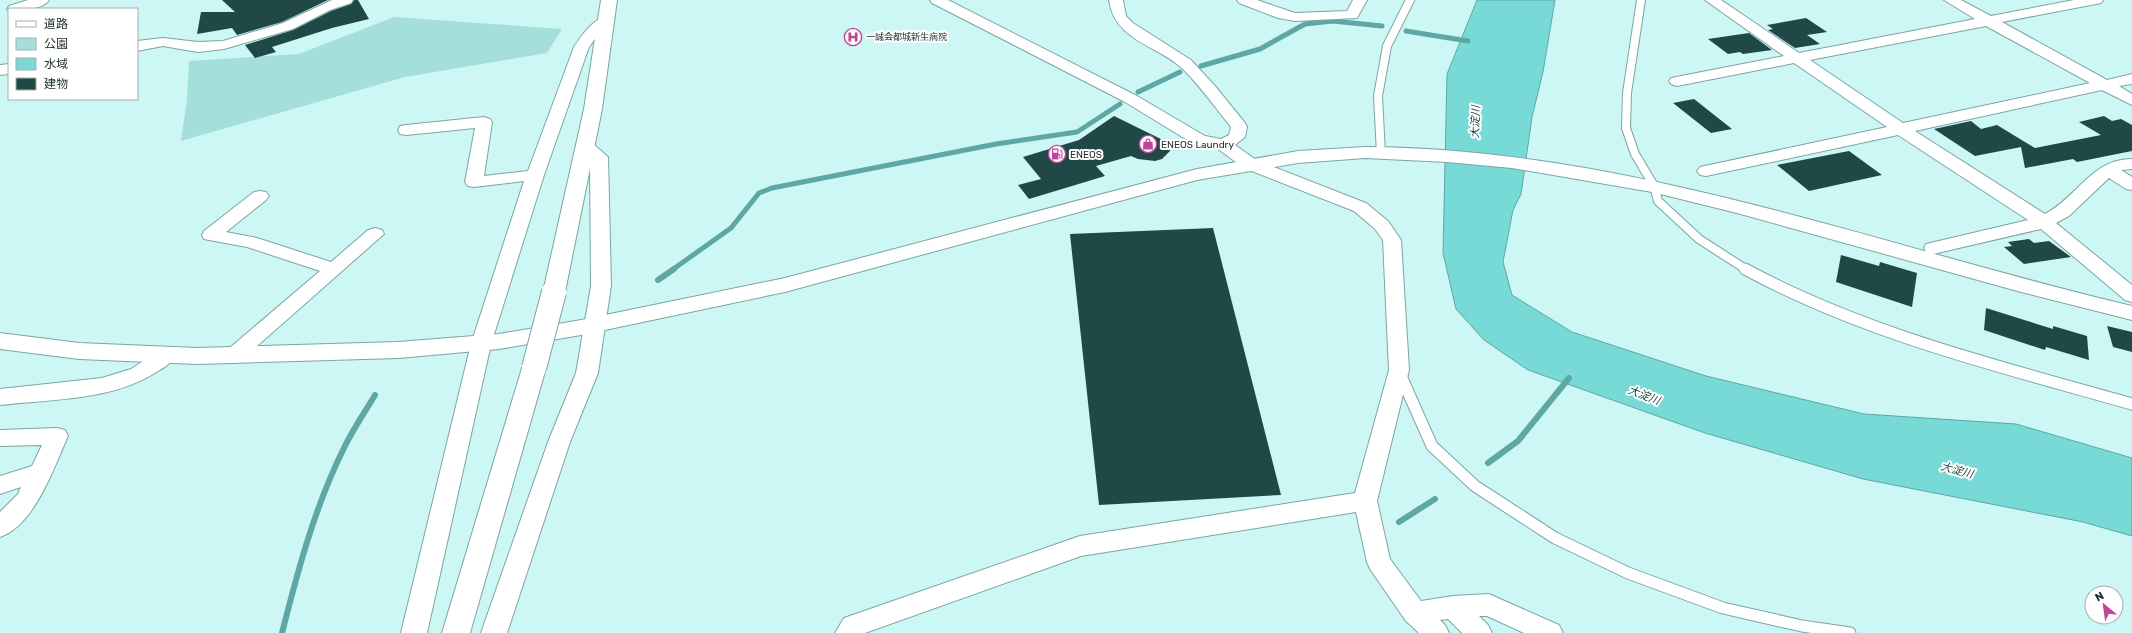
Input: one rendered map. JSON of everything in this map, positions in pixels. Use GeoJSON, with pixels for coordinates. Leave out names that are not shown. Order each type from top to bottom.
{"type":"FeatureCollection","features":[{"type":"Feature","properties":{"kind":"street"},"geometry":{"type":"LineString","coordinates":[[17,8],[42,0]]}},
{"type":"Feature","properties":{"kind":"street"},"geometry":{"type":"LineString","coordinates":[[138,46],[163,42],[198,46],[224,45],[288,26],[325,7],[346,0]]}},
{"type":"Feature","properties":{"kind":"street"},"geometry":{"type":"LineString","coordinates":[[456,633],[534,368],[554,292],[585,146],[607,20],[609,0]]}},
{"type":"Feature","properties":{"kind":"street"},"geometry":{"type":"LineString","coordinates":[[937,0],[1131,99],[1200,140],[1224,145],[1250,164],[1360,207],[1382,225],[1392,240],[1399,370],[1364,501],[1379,562],[1415,613],[1436,633]]}},
{"type":"Feature","properties":{"kind":"street"},"geometry":{"type":"LineString","coordinates":[[1116,0],[1117,9],[1121,20],[1131,28],[1177,56],[1193,70],[1239,127],[1237,137],[1224,145]]}},
{"type":"Feature","properties":{"kind":"street"},"geometry":{"type":"LineString","coordinates":[[1244,0],[1283,15],[1295,17],[1352,15],[1360,0]]}},
{"type":"Feature","properties":{"kind":"street"},"geometry":{"type":"LineString","coordinates":[[1712,0],[1902,130],[2044,222],[2129,289]]}},
{"type":"Feature","properties":{"kind":"street"},"geometry":{"type":"LineString","coordinates":[[1951,0],[2132,100]]}},
{"type":"Feature","properties":{"kind":"street"},"geometry":{"type":"LineString","coordinates":[[1677,81],[2096,0]]}},
{"type":"Feature","properties":{"kind":"street"},"geometry":{"type":"LineString","coordinates":[[414,633],[481,344],[535,175],[582,47],[592,33],[607,20]]}},
{"type":"Feature","properties":{"kind":"street"},"geometry":{"type":"LineString","coordinates":[[1706,171],[1902,130],[2132,79]]}},
{"type":"Feature","properties":{"kind":"street"},"geometry":{"type":"LineString","coordinates":[[406,130],[484,122],[474,182],[535,175]]}},
{"type":"Feature","properties":{"kind":"street"},"geometry":{"type":"LineString","coordinates":[[494,633],[559,442],[587,373],[601,286],[599,157],[585,146]]}},
{"type":"Feature","properties":{"kind":"street"},"geometry":{"type":"LineString","coordinates":[[0,341],[106,354],[164,358],[481,344],[594,325],[734,297],[827,275],[1143,187],[1250,164],[1334,154],[1388,154],[1510,161],[1563,168],[1647,184],[1718,200],[2052,294],[2132,313]]}},
{"type":"Feature","properties":{"kind":"street"},"geometry":{"type":"LineString","coordinates":[[1933,248],[2044,222],[2064,212],[2108,169],[2121,164],[2132,164]]}},
{"type":"Feature","properties":{"kind":"street"},"geometry":{"type":"LineString","coordinates":[[2108,169],[2132,185]]}},
{"type":"Feature","properties":{"kind":"street"},"geometry":{"type":"LineString","coordinates":[[260,196],[212,235],[250,242],[334,269]]}},
{"type":"Feature","properties":{"kind":"street"},"geometry":{"type":"LineString","coordinates":[[233,356],[375,234]]}},
{"type":"Feature","properties":{"kind":"street"},"geometry":{"type":"LineString","coordinates":[[0,397],[103,386],[138,374],[164,358]]}},
{"type":"Feature","properties":{"kind":"street"},"geometry":{"type":"LineString","coordinates":[[0,438],[57,436],[27,500],[0,527]]}},
{"type":"Feature","properties":{"kind":"street"},"geometry":{"type":"LineString","coordinates":[[0,485],[40,472]]}},
{"type":"Feature","properties":{"kind":"street"},"geometry":{"type":"LineString","coordinates":[[848,633],[853,626],[1080,546],[1364,501]]}},
{"type":"Feature","properties":{"kind":"street"},"geometry":{"type":"LineString","coordinates":[[1415,613],[1453,607],[1489,605],[1550,633]]}},
{"type":"Feature","properties":{"kind":"street"},"geometry":{"type":"LineString","coordinates":[[1453,607],[1479,633]]}},
{"type":"Feature","properties":{"kind":"lane"},"geometry":{"type":"LineString","coordinates":[[1388,154],[1378,96],[1387,46],[1410,0]]}},
{"type":"Feature","properties":{"kind":"lane"},"geometry":{"type":"LineString","coordinates":[[1641,0],[1627,93],[1626,128],[1647,184],[1658,201],[1699,239],[1738,265],[1784,290],[1864,322],[1957,355],[2132,404]]}},
{"type":"Feature","properties":{"kind":"lane"},"geometry":{"type":"LineString","coordinates":[[1399,370],[1432,446],[1475,486],[1555,538],[1628,573],[1723,608],[1802,626],[1850,633]]}},
{"type":"Feature","properties":{"kind":"green space"},"geometry":{"type":"Polygon","coordinates":[[[394,17],[562,29],[547,53],[405,77],[181,141],[187,100],[189,61],[299,54],[394,17]]]}},
{"type":"Feature","properties":{"kind":"water","name":"大淀川"},"geometry":{"type":"Polygon","coordinates":[[[1477,0],[1555,0],[1543,72],[1532,117],[1521,194],[1513,210],[1503,262],[1512,295],[1572,332],[1706,376],[1864,414],[2016,424],[2132,458],[2132,536],[2083,522],[1863,479],[1705,433],[1528,370],[1484,340],[1456,309],[1443,253],[1447,74],[1477,0]]]}},
{"type":"Feature","properties":{"kind":"building"},"geometry":{"type":"Polygon","coordinates":[[[222,0],[328,0],[282,22],[237,35],[232,28],[197,34],[201,12],[235,12],[222,0]]]}},
{"type":"Feature","properties":{"kind":"building"},"geometry":{"type":"Polygon","coordinates":[[[354,0],[358,0],[369,19],[332,28],[272,47],[276,52],[255,58],[245,45],[293,30],[331,11],[351,4],[354,0]]]}},
{"type":"Feature","properties":{"kind":"building"},"geometry":{"type":"Polygon","coordinates":[[[1806,18],[1827,32],[1807,35],[1820,44],[1795,48],[1768,30],[1773,29],[1767,25],[1806,18]]]}},
{"type":"Feature","properties":{"kind":"building"},"geometry":{"type":"Polygon","coordinates":[[[1749,33],[1772,50],[1743,54],[1740,52],[1728,54],[1708,39],[1749,33]]]}},
{"type":"Feature","properties":{"kind":"building"},"geometry":{"type":"Polygon","coordinates":[[[1694,99],[1732,129],[1711,133],[1673,103],[1694,99]]]}},
{"type":"Feature","properties":{"kind":"building"},"geometry":{"type":"Polygon","coordinates":[[[1114,116],[1167,142],[1170,151],[1162,159],[1155,161],[1138,159],[1131,156],[1096,166],[1105,176],[1029,199],[1018,185],[1041,179],[1023,157],[1079,140],[1114,116]]]}},
{"type":"Feature","properties":{"kind":"building"},"geometry":{"type":"Polygon","coordinates":[[[2104,116],[2112,121],[2121,119],[2132,125],[2132,151],[2077,162],[2073,159],[2025,168],[2021,147],[1975,156],[1934,129],[1971,121],[1981,129],[1997,125],[2035,148],[2101,135],[2079,122],[2104,116]]]}},
{"type":"Feature","properties":{"kind":"building"},"geometry":{"type":"Polygon","coordinates":[[[1849,151],[1882,175],[1809,191],[1777,165],[1849,151]]]}},
{"type":"Feature","properties":{"kind":"building"},"geometry":{"type":"Polygon","coordinates":[[[1213,228],[1281,495],[1099,505],[1070,234],[1213,228]]]}},
{"type":"Feature","properties":{"kind":"building"},"geometry":{"type":"Polygon","coordinates":[[[2029,239],[2034,243],[2049,241],[2071,257],[2024,264],[2004,247],[2012,246],[2008,242],[2029,239]]]}},
{"type":"Feature","properties":{"kind":"building"},"geometry":{"type":"Polygon","coordinates":[[[1841,255],[1879,266],[1880,262],[1917,273],[1912,307],[1836,282],[1841,255]]]}},
{"type":"Feature","properties":{"kind":"building"},"geometry":{"type":"Polygon","coordinates":[[[1986,308],[2053,329],[2053,326],[2087,336],[2089,360],[2046,347],[2045,350],[1984,330],[1986,308]]]}},
{"type":"Feature","properties":{"kind":"building"},"geometry":{"type":"Polygon","coordinates":[[[2107,326],[2132,332],[2132,352],[2113,347],[2107,326]]]}},
{"type":"Feature","properties":{"kind":"waterway"},"geometry":{"type":"LineString","coordinates":[[1201,66],[1260,49],[1305,24],[1333,21],[1382,26]]}},
{"type":"Feature","properties":{"kind":"waterway"},"geometry":{"type":"LineString","coordinates":[[1406,31],[1468,41]]}},
{"type":"Feature","properties":{"kind":"waterway"},"geometry":{"type":"LineString","coordinates":[[1138,92],[1180,72]]}},
{"type":"Feature","properties":{"kind":"waterway"},"geometry":{"type":"LineString","coordinates":[[672,270],[731,228],[759,193],[772,188],[996,144],[1077,132],[1120,104]]}},
{"type":"Feature","properties":{"kind":"waterway"},"geometry":{"type":"LineString","coordinates":[[658,280],[674,269]]}},
{"type":"Feature","properties":{"kind":"waterway"},"geometry":{"type":"LineString","coordinates":[[1488,463],[1518,441],[1569,378]]}},
{"type":"Feature","properties":{"kind":"waterway"},"geometry":{"type":"LineString","coordinates":[[282,633],[301,562],[324,493],[355,427],[375,395]]}},
{"type":"Feature","properties":{"kind":"waterway"},"geometry":{"type":"LineString","coordinates":[[1399,522],[1435,499]]}},
{"type":"Feature","properties":{"kind":"place","name":"一誠会都城新生病院"},"geometry":{"type":"Point","coordinates":[853,37]}},
{"type":"Feature","properties":{"kind":"place","name":"ENEOS Laundry"},"geometry":{"type":"Point","coordinates":[1148,144]}},
{"type":"Feature","properties":{"kind":"place","name":"ENEOS"},"geometry":{"type":"Point","coordinates":[1057,154]}}]}
